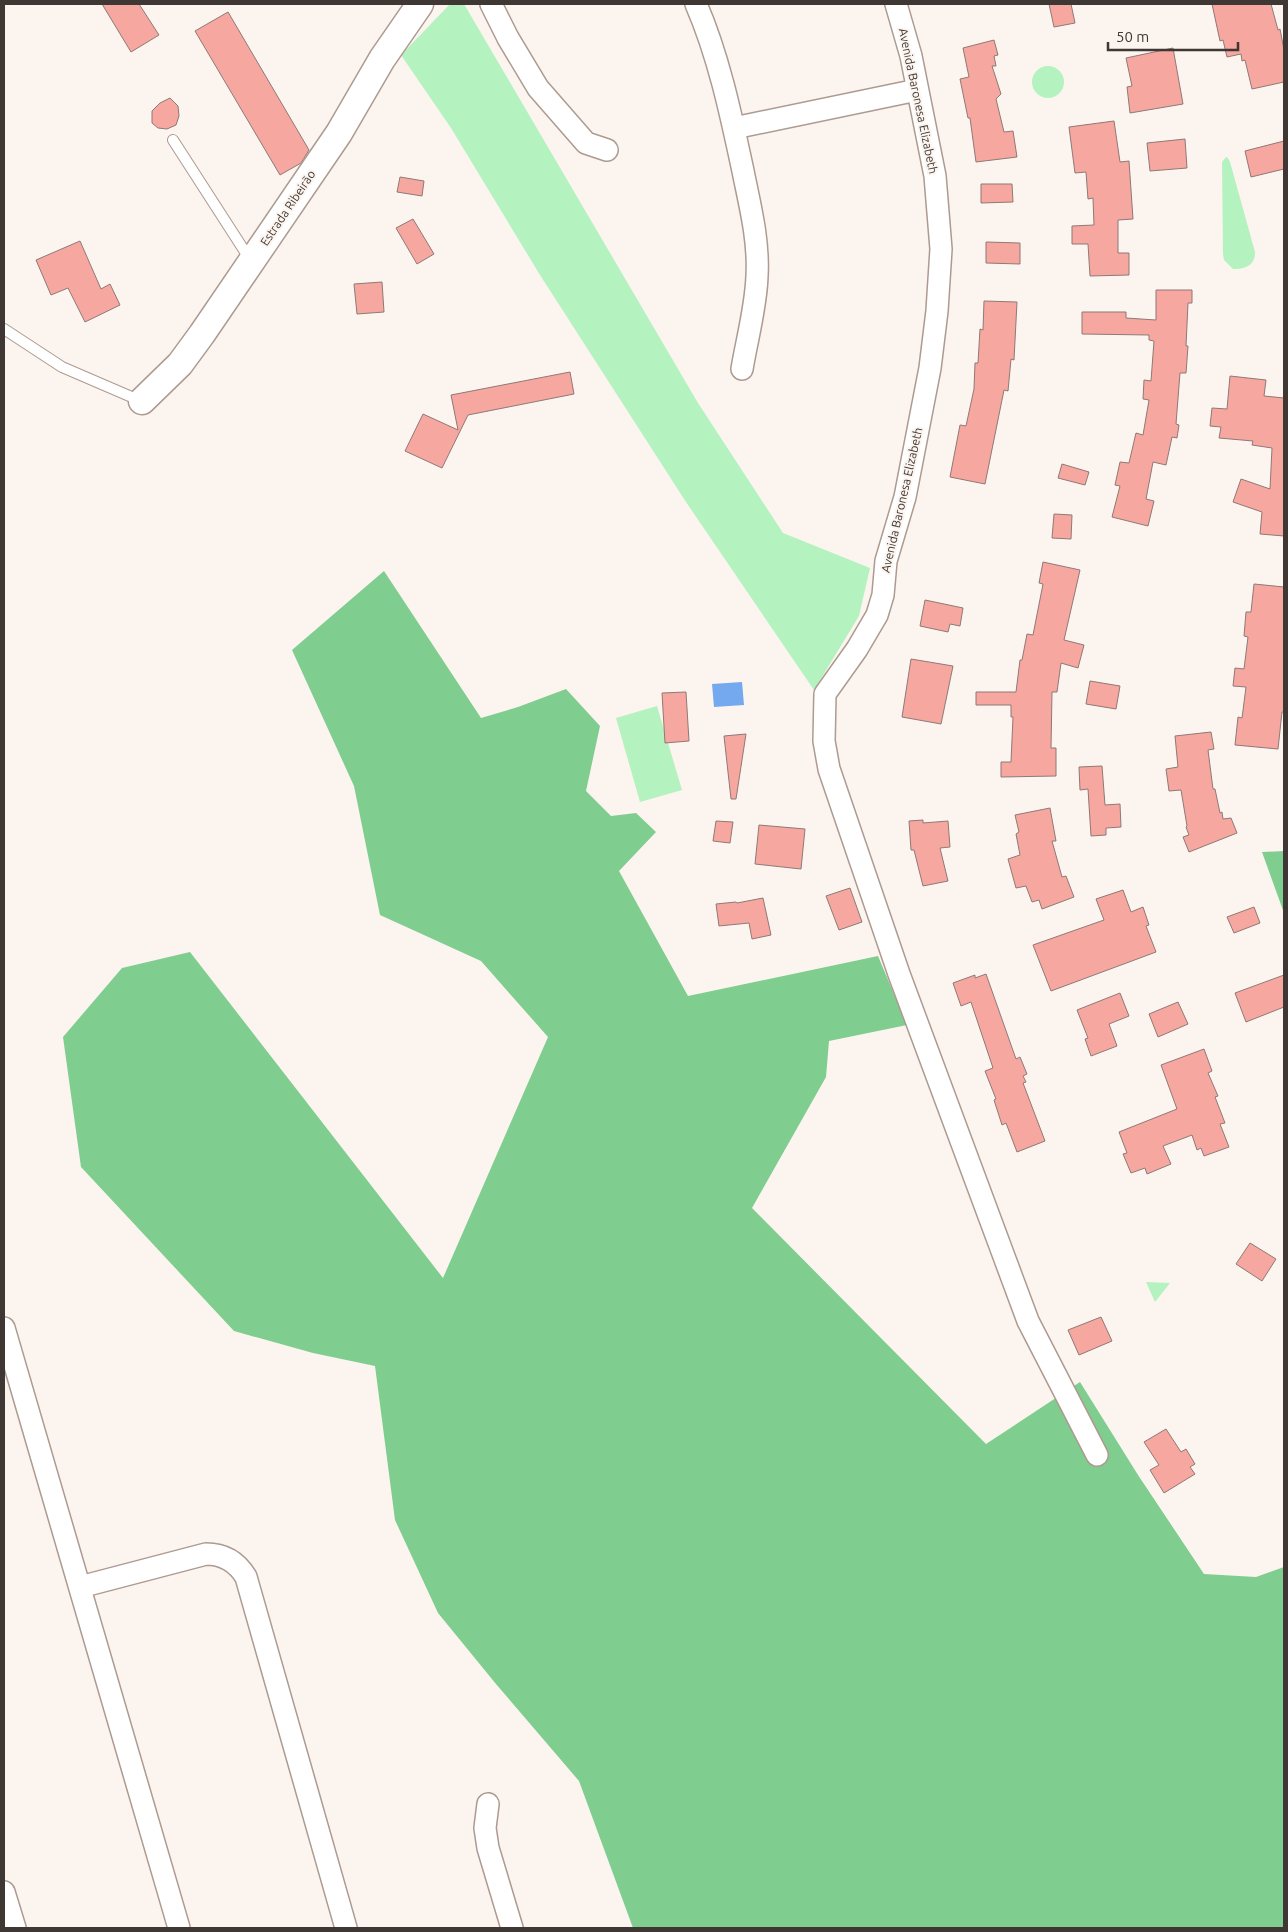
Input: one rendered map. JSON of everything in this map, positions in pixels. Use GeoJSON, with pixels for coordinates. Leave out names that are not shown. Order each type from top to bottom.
{"type":"FeatureCollection","features":[{"type":"Feature","properties":{"kind":"street","name":"Estrada Ribeirão"},"geometry":{"type":"LineString","coordinates":[[142,401],[180,364],[252,262],[339,134],[382,59],[420,4]]}},
{"type":"Feature","properties":{"kind":"street"},"geometry":{"type":"LineString","coordinates":[[491,4],[508,38],[538,88],[586,143],[607,150]]}},
{"type":"Feature","properties":{"kind":"street"},"geometry":{"type":"LineString","coordinates":[[696,4],[710,36],[734,128],[753,219],[757,250],[757,278],[742,369]]}},
{"type":"Feature","properties":{"kind":"street","name":"Avenida Baronesa Elizabeth"},"geometry":{"type":"LineString","coordinates":[[896,4],[911,56],[935,176],[941,249],[937,311],[930,368],[905,496],[886,561],[883,594],[877,615],[857,649],[825,694],[824,741],[829,769],[900,974],[1028,1322],[1098,1455]]}},
{"type":"Feature","properties":{"kind":"street"},"geometry":{"type":"LineString","coordinates":[[734,128],[917,90]]}},
{"type":"Feature","properties":{"kind":"street"},"geometry":{"type":"LineString","coordinates":[[4,1328],[179,1928]]}},
{"type":"Feature","properties":{"kind":"street"},"geometry":{"type":"LineString","coordinates":[[80,1586],[206,1554],[214,1554],[229,1559],[242,1570],[246,1577],[346,1928]]}},
{"type":"Feature","properties":{"kind":"street"},"geometry":{"type":"LineString","coordinates":[[488,1804],[486,1828],[488,1848],[512,1928]]}},
{"type":"Feature","properties":{"kind":"street"},"geometry":{"type":"LineString","coordinates":[[4,1892],[14,1928]]}},
{"type":"Feature","properties":{"kind":"lane"},"geometry":{"type":"LineString","coordinates":[[173,140],[252,262]]}},
{"type":"Feature","properties":{"kind":"lane"},"geometry":{"type":"LineString","coordinates":[[4,329],[62,367],[142,401]]}},
{"type":"Feature","properties":{"kind":"green space"},"geometry":{"type":"Polygon","coordinates":[[[450,4],[464,4],[698,403],[783,533],[870,568],[859,616],[814,690],[686,502],[540,275],[451,128],[401,55],[450,4]]]}},
{"type":"Feature","properties":{"kind":"green space"},"geometry":{"type":"Polygon","coordinates":[[[1048,66],[1054,67],[1059,71],[1063,76],[1063,88],[1059,93],[1054,97],[1048,98],[1042,97],[1037,93],[1033,88],[1032,82],[1033,76],[1037,71],[1042,67],[1048,66]]]}},
{"type":"Feature","properties":{"kind":"green space"},"geometry":{"type":"Polygon","coordinates":[[[1226,157],[1230,162],[1255,252],[1255,257],[1251,264],[1237,269],[1233,269],[1224,260],[1223,254],[1222,162],[1226,157]]]}},
{"type":"Feature","properties":{"kind":"green space"},"geometry":{"type":"Polygon","coordinates":[[[384,571],[481,718],[518,707],[566,689],[600,726],[586,791],[611,816],[636,813],[656,832],[619,871],[688,996],[878,956],[907,1025],[829,1041],[826,1077],[752,1208],[986,1444],[1080,1382],[1138,1475],[1204,1574],[1256,1577],[1284,1567],[1284,1928],[633,1928],[579,1781],[438,1613],[395,1520],[375,1366],[313,1353],[234,1331],[81,1167],[63,1037],[122,968],[190,952],[443,1278],[548,1037],[481,961],[380,915],[354,786],[292,650],[384,571]]]}},
{"type":"Feature","properties":{"kind":"green space"},"geometry":{"type":"Polygon","coordinates":[[[657,706],[682,790],[640,802],[616,718],[657,706]]]}},
{"type":"Feature","properties":{"kind":"green space"},"geometry":{"type":"Polygon","coordinates":[[[1284,851],[1284,913],[1262,852],[1284,851]]]}},
{"type":"Feature","properties":{"kind":"green space"},"geometry":{"type":"Polygon","coordinates":[[[1146,1282],[1170,1283],[1155,1302],[1146,1282]]]}},
{"type":"Feature","properties":{"kind":"water"},"geometry":{"type":"Polygon","coordinates":[[[742,682],[744,705],[714,707],[712,684],[742,682]]]}},
{"type":"Feature","properties":{"kind":"building"},"geometry":{"type":"Polygon","coordinates":[[[102,4],[139,4],[159,35],[131,52],[102,4]]]}},
{"type":"Feature","properties":{"kind":"building"},"geometry":{"type":"Polygon","coordinates":[[[1049,4],[1071,4],[1075,23],[1054,27],[1049,4]]]}},
{"type":"Feature","properties":{"kind":"building"},"geometry":{"type":"Polygon","coordinates":[[[1212,4],[1271,4],[1278,30],[1280,29],[1284,50],[1284,82],[1252,89],[1245,60],[1242,61],[1241,54],[1227,57],[1223,40],[1220,41],[1212,4]]]}},
{"type":"Feature","properties":{"kind":"building"},"geometry":{"type":"Polygon","coordinates":[[[228,12],[309,150],[301,163],[280,175],[195,31],[228,12]]]}},
{"type":"Feature","properties":{"kind":"building"},"geometry":{"type":"Polygon","coordinates":[[[994,40],[998,55],[994,56],[996,66],[992,66],[1001,94],[996,99],[1004,132],[1013,131],[1017,157],[976,162],[970,118],[968,118],[960,79],[969,77],[963,48],[994,40]]]}},
{"type":"Feature","properties":{"kind":"building"},"geometry":{"type":"Polygon","coordinates":[[[1173,48],[1183,104],[1130,113],[1127,87],[1132,86],[1126,58],[1173,48]]]}},
{"type":"Feature","properties":{"kind":"building"},"geometry":{"type":"Polygon","coordinates":[[[170,98],[178,106],[179,116],[176,125],[167,129],[158,128],[152,123],[152,111],[160,103],[170,98]]]}},
{"type":"Feature","properties":{"kind":"building"},"geometry":{"type":"Polygon","coordinates":[[[1114,121],[1120,162],[1129,161],[1133,219],[1118,220],[1118,253],[1129,253],[1129,275],[1090,276],[1088,244],[1072,244],[1072,226],[1094,225],[1093,198],[1088,199],[1086,172],[1075,173],[1069,127],[1114,121]]]}},
{"type":"Feature","properties":{"kind":"building"},"geometry":{"type":"Polygon","coordinates":[[[1185,139],[1187,168],[1150,171],[1147,143],[1185,139]]]}},
{"type":"Feature","properties":{"kind":"building"},"geometry":{"type":"Polygon","coordinates":[[[1284,141],[1284,169],[1251,177],[1245,151],[1284,141]]]}},
{"type":"Feature","properties":{"kind":"building"},"geometry":{"type":"Polygon","coordinates":[[[400,177],[424,181],[422,196],[397,192],[400,177]]]}},
{"type":"Feature","properties":{"kind":"building"},"geometry":{"type":"Polygon","coordinates":[[[981,184],[1012,184],[1013,202],[981,203],[981,184]]]}},
{"type":"Feature","properties":{"kind":"building"},"geometry":{"type":"Polygon","coordinates":[[[413,219],[434,254],[417,264],[396,228],[413,219]]]}},
{"type":"Feature","properties":{"kind":"building"},"geometry":{"type":"Polygon","coordinates":[[[80,241],[101,289],[110,284],[120,305],[85,322],[68,288],[51,295],[36,260],[80,241]]]}},
{"type":"Feature","properties":{"kind":"building"},"geometry":{"type":"Polygon","coordinates":[[[986,242],[1020,243],[1020,264],[986,263],[986,242]]]}},
{"type":"Feature","properties":{"kind":"building"},"geometry":{"type":"Polygon","coordinates":[[[382,282],[384,312],[357,314],[354,284],[382,282]]]}},
{"type":"Feature","properties":{"kind":"building"},"geometry":{"type":"Polygon","coordinates":[[[1156,290],[1192,290],[1192,303],[1188,303],[1186,373],[1180,373],[1176,424],[1179,425],[1177,438],[1172,437],[1166,465],[1153,462],[1146,499],[1154,501],[1148,526],[1112,517],[1120,486],[1115,485],[1120,462],[1129,463],[1136,433],[1143,435],[1149,400],[1143,399],[1144,380],[1151,381],[1154,341],[1149,340],[1149,335],[1082,334],[1082,312],[1126,312],[1126,318],[1156,320],[1156,290]]]}},
{"type":"Feature","properties":{"kind":"building"},"geometry":{"type":"Polygon","coordinates":[[[984,301],[1017,302],[1014,360],[1011,359],[1008,391],[1004,390],[985,484],[950,477],[960,425],[966,426],[974,389],[975,363],[978,363],[980,329],[983,330],[984,301]]]}},
{"type":"Feature","properties":{"kind":"building"},"geometry":{"type":"Polygon","coordinates":[[[570,372],[574,394],[468,415],[442,468],[405,451],[423,414],[458,430],[451,395],[570,372]]]}},
{"type":"Feature","properties":{"kind":"building"},"geometry":{"type":"Polygon","coordinates":[[[1230,376],[1266,380],[1264,396],[1284,398],[1284,536],[1260,534],[1262,512],[1233,502],[1241,479],[1270,489],[1272,448],[1252,445],[1253,441],[1219,438],[1221,427],[1210,426],[1212,408],[1227,409],[1230,376]]]}},
{"type":"Feature","properties":{"kind":"building"},"geometry":{"type":"Polygon","coordinates":[[[1062,464],[1089,472],[1085,485],[1058,478],[1062,464]]]}},
{"type":"Feature","properties":{"kind":"building"},"geometry":{"type":"Polygon","coordinates":[[[1054,514],[1072,515],[1071,539],[1052,538],[1054,514]]]}},
{"type":"Feature","properties":{"kind":"building"},"geometry":{"type":"Polygon","coordinates":[[[1043,562],[1080,570],[1064,640],[1084,645],[1078,668],[1061,663],[1057,692],[1052,692],[1051,748],[1056,748],[1056,776],[1001,777],[1001,762],[1011,762],[1013,717],[1011,717],[1011,705],[976,705],[976,692],[1016,692],[1020,660],[1022,660],[1027,634],[1033,635],[1043,584],[1039,583],[1043,562]]]}},
{"type":"Feature","properties":{"kind":"building"},"geometry":{"type":"Polygon","coordinates":[[[1254,584],[1284,587],[1284,712],[1282,712],[1278,749],[1235,745],[1238,717],[1242,718],[1246,687],[1233,686],[1235,668],[1244,669],[1248,637],[1244,636],[1246,612],[1251,612],[1254,584]]]}},
{"type":"Feature","properties":{"kind":"building"},"geometry":{"type":"Polygon","coordinates":[[[925,600],[963,608],[960,626],[950,624],[948,632],[920,626],[925,600]]]}},
{"type":"Feature","properties":{"kind":"building"},"geometry":{"type":"Polygon","coordinates":[[[911,659],[953,666],[941,724],[902,717],[911,659]]]}},
{"type":"Feature","properties":{"kind":"building"},"geometry":{"type":"Polygon","coordinates":[[[1090,681],[1120,686],[1116,709],[1086,704],[1090,681]]]}},
{"type":"Feature","properties":{"kind":"building"},"geometry":{"type":"Polygon","coordinates":[[[686,692],[689,741],[665,743],[662,693],[686,692]]]}},
{"type":"Feature","properties":{"kind":"building"},"geometry":{"type":"Polygon","coordinates":[[[1211,732],[1214,749],[1208,750],[1213,789],[1215,789],[1223,819],[1231,818],[1237,833],[1189,852],[1183,837],[1189,835],[1186,827],[1181,790],[1169,791],[1166,769],[1178,767],[1175,736],[1211,732]]]}},
{"type":"Feature","properties":{"kind":"building"},"geometry":{"type":"Polygon","coordinates":[[[746,734],[736,799],[731,799],[724,736],[746,734]]]}},
{"type":"Feature","properties":{"kind":"building"},"geometry":{"type":"Polygon","coordinates":[[[1102,766],[1105,805],[1120,804],[1121,827],[1106,828],[1106,835],[1091,836],[1088,789],[1080,790],[1079,767],[1102,766]]]}},
{"type":"Feature","properties":{"kind":"building"},"geometry":{"type":"Polygon","coordinates":[[[1050,808],[1056,841],[1052,841],[1062,877],[1066,876],[1074,897],[1042,909],[1039,900],[1032,902],[1026,886],[1016,888],[1008,859],[1020,855],[1016,834],[1019,832],[1015,815],[1050,808]]]}},
{"type":"Feature","properties":{"kind":"building"},"geometry":{"type":"Polygon","coordinates":[[[923,820],[923,823],[948,821],[950,847],[940,848],[948,881],[923,886],[914,850],[911,850],[909,821],[923,820]]]}},
{"type":"Feature","properties":{"kind":"building"},"geometry":{"type":"Polygon","coordinates":[[[716,821],[733,822],[730,843],[713,841],[716,821]]]}},
{"type":"Feature","properties":{"kind":"building"},"geometry":{"type":"Polygon","coordinates":[[[759,825],[805,829],[801,869],[755,864],[759,825]]]}},
{"type":"Feature","properties":{"kind":"building"},"geometry":{"type":"Polygon","coordinates":[[[850,888],[862,922],[839,930],[826,896],[850,888]]]}},
{"type":"Feature","properties":{"kind":"building"},"geometry":{"type":"Polygon","coordinates":[[[1123,890],[1131,912],[1143,907],[1149,925],[1146,926],[1156,952],[1051,991],[1033,945],[1104,920],[1096,899],[1123,890]]]}},
{"type":"Feature","properties":{"kind":"building"},"geometry":{"type":"Polygon","coordinates":[[[763,898],[771,935],[752,939],[749,923],[719,926],[716,904],[737,903],[763,898]]]}},
{"type":"Feature","properties":{"kind":"building"},"geometry":{"type":"Polygon","coordinates":[[[1254,907],[1260,923],[1234,933],[1227,917],[1254,907]]]}},
{"type":"Feature","properties":{"kind":"building"},"geometry":{"type":"Polygon","coordinates":[[[986,974],[1016,1059],[1020,1057],[1027,1074],[1023,1076],[1026,1082],[1023,1083],[1045,1141],[1017,1152],[1006,1123],[1002,1125],[994,1100],[996,1099],[985,1071],[993,1068],[971,1002],[961,1006],[953,983],[975,975],[975,978],[986,974]]]}},
{"type":"Feature","properties":{"kind":"building"},"geometry":{"type":"Polygon","coordinates":[[[1284,975],[1284,1007],[1246,1022],[1235,993],[1284,975]]]}},
{"type":"Feature","properties":{"kind":"building"},"geometry":{"type":"Polygon","coordinates":[[[1120,993],[1129,1016],[1109,1024],[1117,1046],[1091,1056],[1085,1039],[1088,1038],[1077,1010],[1120,993]]]}},
{"type":"Feature","properties":{"kind":"building"},"geometry":{"type":"Polygon","coordinates":[[[1178,1002],[1188,1024],[1158,1037],[1149,1014],[1178,1002]]]}},
{"type":"Feature","properties":{"kind":"building"},"geometry":{"type":"Polygon","coordinates":[[[1204,1049],[1212,1071],[1208,1073],[1218,1096],[1215,1097],[1225,1123],[1220,1124],[1229,1147],[1204,1156],[1201,1148],[1197,1150],[1192,1135],[1163,1146],[1171,1164],[1147,1174],[1145,1168],[1131,1173],[1123,1154],[1127,1153],[1119,1132],[1177,1109],[1161,1065],[1204,1049]]]}},
{"type":"Feature","properties":{"kind":"building"},"geometry":{"type":"Polygon","coordinates":[[[1250,1243],[1276,1259],[1262,1281],[1236,1264],[1250,1243]]]}},
{"type":"Feature","properties":{"kind":"building"},"geometry":{"type":"Polygon","coordinates":[[[1101,1317],[1112,1341],[1079,1355],[1068,1330],[1101,1317]]]}},
{"type":"Feature","properties":{"kind":"building"},"geometry":{"type":"Polygon","coordinates":[[[1166,1429],[1181,1452],[1186,1449],[1195,1464],[1190,1467],[1195,1474],[1164,1493],[1150,1470],[1159,1465],[1144,1442],[1166,1429]]]}}]}
